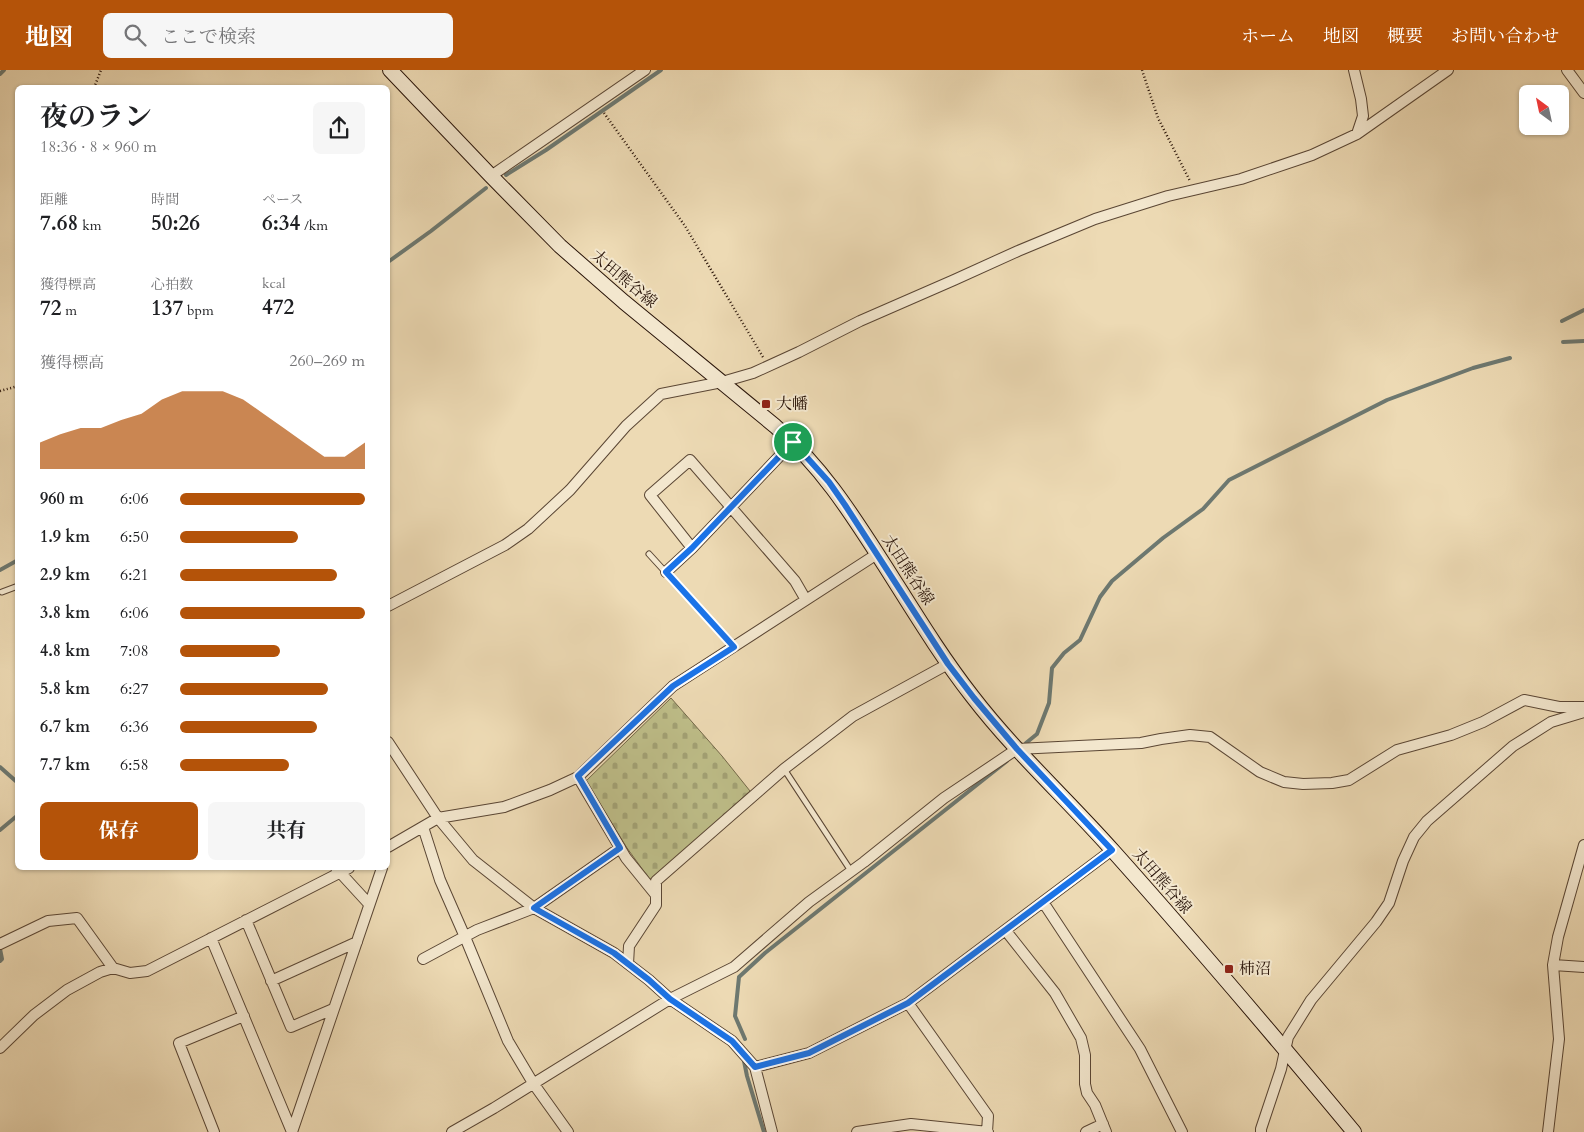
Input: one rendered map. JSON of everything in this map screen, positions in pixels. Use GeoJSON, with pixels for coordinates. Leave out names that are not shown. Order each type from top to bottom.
{"type":"FeatureCollection","features":[{"type":"Feature","properties":{"kind":"main road","name":"太田熊谷線"},"geometry":{"type":"LineString","coordinates":[[390,70],[560,246],[793,442],[829,482],[948,664],[974,698],[1017,749],[1112,850],[1286,1050],[1354,1132]]}},
{"type":"Feature","properties":{"kind":"street"},"geometry":{"type":"LineString","coordinates":[[491,176],[645,70]]}},
{"type":"Feature","properties":{"kind":"street"},"geometry":{"type":"LineString","coordinates":[[1354,70],[1363,116],[1356,134]]}},
{"type":"Feature","properties":{"kind":"street"},"geometry":{"type":"LineString","coordinates":[[390,605],[505,544],[528,529],[570,490],[626,426],[661,394],[722,382],[753,373],[860,321],[1086,223],[1168,196],[1241,179],[1312,155],[1356,134],[1448,70]]}},
{"type":"Feature","properties":{"kind":"street"},"geometry":{"type":"LineString","coordinates":[[1567,70],[1584,93]]}},
{"type":"Feature","properties":{"kind":"street"},"geometry":{"type":"LineString","coordinates":[[666,572],[692,548],[793,442]]}},
{"type":"Feature","properties":{"kind":"street"},"geometry":{"type":"LineString","coordinates":[[692,548],[650,495],[690,460],[795,581],[806,600]]}},
{"type":"Feature","properties":{"kind":"street"},"geometry":{"type":"LineString","coordinates":[[390,847],[438,818],[504,808],[550,790],[578,776],[673,686],[877,554]]}},
{"type":"Feature","properties":{"kind":"street"},"geometry":{"type":"LineString","coordinates":[[628,964],[629,946],[656,905],[656,881],[784,768],[853,716],[948,664]]}},
{"type":"Feature","properties":{"kind":"street"},"geometry":{"type":"LineString","coordinates":[[452,1132],[670,999],[734,967],[810,902],[944,798],[1017,749],[1141,744],[1190,735],[1210,737],[1260,772],[1284,782],[1302,784],[1332,783],[1348,780],[1397,750],[1451,735],[1483,722],[1524,700],[1559,707],[1584,707]]}},
{"type":"Feature","properties":{"kind":"street"},"geometry":{"type":"LineString","coordinates":[[1261,1132],[1281,1069],[1288,1037],[1311,1000],[1376,922],[1389,903],[1403,861],[1414,838],[1426,821],[1513,746],[1551,722],[1584,712]]}},
{"type":"Feature","properties":{"kind":"street"},"geometry":{"type":"LineString","coordinates":[[390,745],[438,818],[474,860],[534,908],[614,953],[670,999],[732,1041],[755,1067],[772,1132]]}},
{"type":"Feature","properties":{"kind":"street"},"geometry":{"type":"LineString","coordinates":[[578,776],[620,848],[656,894]]}},
{"type":"Feature","properties":{"kind":"street"},"geometry":{"type":"LineString","coordinates":[[423,827],[440,880],[466,937],[508,1041],[533,1084],[568,1132]]}},
{"type":"Feature","properties":{"kind":"street"},"geometry":{"type":"LineString","coordinates":[[1548,1132],[1559,1039],[1553,965],[1558,937],[1584,845]]}},
{"type":"Feature","properties":{"kind":"street"},"geometry":{"type":"LineString","coordinates":[[424,959],[478,930],[534,908],[620,848]]}},
{"type":"Feature","properties":{"kind":"street"},"geometry":{"type":"LineString","coordinates":[[755,1067],[809,1053],[908,1003],[1112,850]]}},
{"type":"Feature","properties":{"kind":"street"},"geometry":{"type":"LineString","coordinates":[[0,1048],[34,1015],[67,990],[100,972],[113,968],[130,973],[147,971],[337,870],[369,904]]}},
{"type":"Feature","properties":{"kind":"street"},"geometry":{"type":"LineString","coordinates":[[292,1132],[381,870]]}},
{"type":"Feature","properties":{"kind":"street"},"geometry":{"type":"LineString","coordinates":[[1043,902],[1140,1049],[1182,1132]]}},
{"type":"Feature","properties":{"kind":"street"},"geometry":{"type":"LineString","coordinates":[[4,942],[48,921],[77,918],[113,968]]}},
{"type":"Feature","properties":{"kind":"street"},"geometry":{"type":"LineString","coordinates":[[246,920],[291,1027],[333,1009]]}},
{"type":"Feature","properties":{"kind":"street"},"geometry":{"type":"LineString","coordinates":[[1006,931],[1055,993],[1082,1038],[1087,1093],[1095,1105],[1105,1128],[1086,1132]]}},
{"type":"Feature","properties":{"kind":"street"},"geometry":{"type":"LineString","coordinates":[[211,938],[292,1132]]}},
{"type":"Feature","properties":{"kind":"street"},"geometry":{"type":"LineString","coordinates":[[271,981],[357,942]]}},
{"type":"Feature","properties":{"kind":"street"},"geometry":{"type":"LineString","coordinates":[[1553,965],[1584,968]]}},
{"type":"Feature","properties":{"kind":"street"},"geometry":{"type":"LineString","coordinates":[[857,1132],[910,1124],[988,1132],[988,1116],[908,1003]]}},
{"type":"Feature","properties":{"kind":"street"},"geometry":{"type":"LineString","coordinates":[[214,1132],[179,1044],[244,1016]]}},
{"type":"Feature","properties":{"kind":"lane"},"geometry":{"type":"LineString","coordinates":[[649,554],[734,647]]}},
{"type":"Feature","properties":{"kind":"lane"},"geometry":{"type":"LineString","coordinates":[[2,592],[15,587]]}},
{"type":"Feature","properties":{"kind":"lane"},"geometry":{"type":"LineString","coordinates":[[784,768],[851,871]]}},
{"type":"Feature","properties":{"kind":"path"},"geometry":{"type":"LineString","coordinates":[[95,85],[101,70]]}},
{"type":"Feature","properties":{"kind":"path"},"geometry":{"type":"LineString","coordinates":[[1142,70],[1158,118],[1195,190]]}},
{"type":"Feature","properties":{"kind":"path"},"geometry":{"type":"LineString","coordinates":[[597,104],[685,226],[768,366]]}},
{"type":"Feature","properties":{"kind":"path"},"geometry":{"type":"LineString","coordinates":[[0,391],[15,387]]}},
{"type":"Feature","properties":{"kind":"green space"},"geometry":{"type":"Polygon","coordinates":[[[671,698],[750,791],[651,881],[627,848],[586,781],[671,698]]]}},
{"type":"Feature","properties":{"kind":"waterway"},"geometry":{"type":"LineString","coordinates":[[0,74],[4,70]]}},
{"type":"Feature","properties":{"kind":"waterway"},"geometry":{"type":"LineString","coordinates":[[506,175],[546,150],[661,70]]}},
{"type":"Feature","properties":{"kind":"waterway"},"geometry":{"type":"LineString","coordinates":[[390,261],[486,188]]}},
{"type":"Feature","properties":{"kind":"waterway"},"geometry":{"type":"LineString","coordinates":[[1562,321],[1584,310]]}},
{"type":"Feature","properties":{"kind":"waterway"},"geometry":{"type":"LineString","coordinates":[[1563,342],[1584,341]]}},
{"type":"Feature","properties":{"kind":"waterway"},"geometry":{"type":"LineString","coordinates":[[1026,743],[1037,734],[1049,703],[1052,668],[1064,653],[1080,640],[1100,597],[1112,581],[1163,538],[1203,509],[1229,480],[1387,400],[1473,368],[1510,358]]}},
{"type":"Feature","properties":{"kind":"waterway"},"geometry":{"type":"LineString","coordinates":[[0,570],[15,562]]}},
{"type":"Feature","properties":{"kind":"waterway"},"geometry":{"type":"LineString","coordinates":[[745,1039],[735,1016],[739,977],[765,953],[1007,761]]}},
{"type":"Feature","properties":{"kind":"waterway"},"geometry":{"type":"LineString","coordinates":[[0,767],[15,780]]}},
{"type":"Feature","properties":{"kind":"waterway"},"geometry":{"type":"LineString","coordinates":[[0,830],[15,818]]}},
{"type":"Feature","properties":{"kind":"waterway"},"geometry":{"type":"LineString","coordinates":[[0,949],[2,959],[0,961]]}},
{"type":"Feature","properties":{"kind":"waterway"},"geometry":{"type":"LineString","coordinates":[[744,1061],[764,1132]]}},
{"type":"Feature","properties":{"kind":"place","name":"大幡"},"geometry":{"type":"Point","coordinates":[766,404]}},
{"type":"Feature","properties":{"kind":"place","name":"柿沼"},"geometry":{"type":"Point","coordinates":[1229,969]}},
{"type":"Feature","properties":{"kind":"route"},"geometry":{"type":"LineString","coordinates":[[793,442],[829,482],[948,664],[974,698],[1017,749],[1112,850],[908,1003],[809,1053],[755,1067],[732,1041],[670,999],[614,953],[534,908],[620,848],[578,776],[673,686],[734,647],[666,572],[692,548],[793,442]]}}]}
